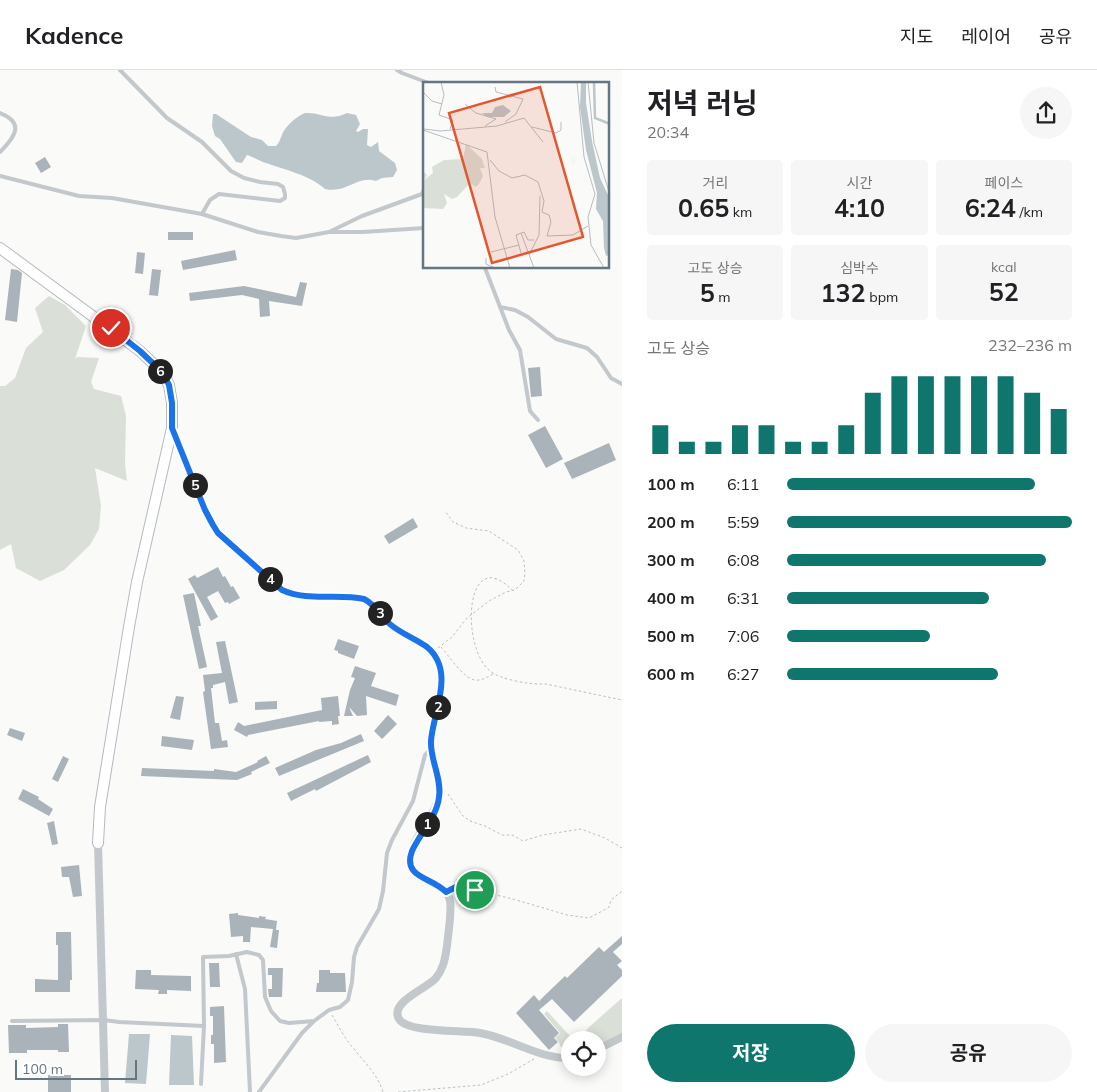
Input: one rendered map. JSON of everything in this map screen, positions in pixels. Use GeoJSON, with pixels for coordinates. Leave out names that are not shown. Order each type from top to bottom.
{"type":"FeatureCollection","features":[{"type":"Feature","properties":{"kind":"street"},"geometry":{"type":"LineString","coordinates":[[0,248],[140,351],[163,373],[169,385],[172,403],[172,428],[137,582],[100,807],[98,843],[105,1092]]}},
{"type":"Feature","properties":{"kind":"street"},"geometry":{"type":"LineString","coordinates":[[172,428],[205,510],[218,533],[282,590],[304,597],[364,599],[371,603],[390,624],[431,651],[438,663],[442,686],[433,728],[431,748],[439,797],[436,810],[417,839],[409,858],[410,865],[418,875],[436,883],[446,892],[450,900],[448,939],[443,969],[436,979],[400,1004],[397,1013],[399,1018],[403,1023],[415,1028],[480,1033],[502,1038],[561,1059]]}},
{"type":"Feature","properties":{"kind":"street"},"geometry":{"type":"LineString","coordinates":[[606,1045],[622,1037]]}},
{"type":"Feature","properties":{"kind":"lane"},"geometry":{"type":"LineString","coordinates":[[120,70],[167,118],[202,142],[231,172],[244,178],[278,184],[283,187],[285,194],[284,198],[280,201],[219,194],[210,200],[202,214]]}},
{"type":"Feature","properties":{"kind":"lane"},"geometry":{"type":"LineString","coordinates":[[397,70],[426,82]]}},
{"type":"Feature","properties":{"kind":"lane"},"geometry":{"type":"LineString","coordinates":[[0,113],[8,116],[16,127],[11,141],[0,152]]}},
{"type":"Feature","properties":{"kind":"lane"},"geometry":{"type":"LineString","coordinates":[[0,176],[79,196],[112,198],[202,214],[258,232],[296,238],[330,232],[423,228]]}},
{"type":"Feature","properties":{"kind":"lane"},"geometry":{"type":"LineString","coordinates":[[330,232],[362,216],[423,192]]}},
{"type":"Feature","properties":{"kind":"lane"},"geometry":{"type":"LineString","coordinates":[[485,269],[509,330],[520,350],[530,411],[538,420]]}},
{"type":"Feature","properties":{"kind":"lane"},"geometry":{"type":"LineString","coordinates":[[500,307],[515,310],[528,317],[556,339],[587,348],[597,357],[611,378],[622,384]]}},
{"type":"Feature","properties":{"kind":"lane"},"geometry":{"type":"LineString","coordinates":[[259,1092],[302,1033],[330,1010],[340,1007],[348,1000],[354,957],[379,909],[387,853],[409,810],[425,755],[431,748]]}},
{"type":"Feature","properties":{"kind":"lane"},"geometry":{"type":"LineString","coordinates":[[202,1084],[204,1026],[203,957],[229,956],[248,952],[259,955],[263,960],[265,997],[271,1011],[280,1021],[289,1023],[314,1022]]}},
{"type":"Feature","properties":{"kind":"lane"},"geometry":{"type":"LineString","coordinates":[[236,954],[245,989],[250,1092]]}},
{"type":"Feature","properties":{"kind":"lane"},"geometry":{"type":"LineString","coordinates":[[12,1021],[104,1020],[204,1026]]}},
{"type":"Feature","properties":{"kind":"path"},"geometry":{"type":"LineString","coordinates":[[431,651],[441,647],[470,616],[489,600],[515,590],[524,581],[524,561],[518,550],[489,531],[466,528],[453,522],[445,511]]}},
{"type":"Feature","properties":{"kind":"path"},"geometry":{"type":"LineString","coordinates":[[512,591],[504,582],[495,578],[487,578],[480,583],[474,592],[470,616],[473,642],[488,670],[494,674],[537,684],[546,684],[622,700]]}},
{"type":"Feature","properties":{"kind":"path"},"geometry":{"type":"LineString","coordinates":[[441,647],[469,678],[483,679],[494,674]]}},
{"type":"Feature","properties":{"kind":"path"},"geometry":{"type":"LineString","coordinates":[[439,789],[450,795],[463,816],[502,835],[512,835],[523,841],[543,835],[581,829],[605,838],[622,848]]}},
{"type":"Feature","properties":{"kind":"path"},"geometry":{"type":"LineString","coordinates":[[446,892],[456,887],[464,888],[514,899],[567,915],[590,918],[606,909],[622,891]]}},
{"type":"Feature","properties":{"kind":"path"},"geometry":{"type":"LineString","coordinates":[[330,1010],[341,1032],[373,1072],[381,1084],[383,1092]]}},
{"type":"Feature","properties":{"kind":"path"},"geometry":{"type":"LineString","coordinates":[[398,1092],[481,1085],[508,1074],[543,1054]]}},
{"type":"Feature","properties":{"kind":"shaded area"},"geometry":{"type":"Polygon","coordinates":[[[305,113],[330,117],[341,116],[347,113],[356,115],[360,124],[356,131],[368,129],[367,145],[371,147],[378,142],[379,151],[395,163],[397,170],[393,177],[382,178],[376,181],[363,180],[340,189],[325,189],[305,176],[247,155],[242,163],[236,162],[220,139],[215,136],[212,126],[213,114],[216,114],[251,137],[262,140],[268,146],[276,146],[288,125],[305,113]]]}},
{"type":"Feature","properties":{"kind":"shaded area"},"geometry":{"type":"Polygon","coordinates":[[[49,296],[65,305],[86,326],[75,359],[77,357],[99,358],[91,382],[94,389],[121,396],[126,416],[125,464],[127,481],[95,468],[101,506],[99,529],[90,545],[64,570],[40,581],[16,568],[11,544],[0,550],[0,386],[5,386],[15,378],[26,348],[43,332],[35,308],[49,296]]]}},
{"type":"Feature","properties":{"kind":"shaded area"},"geometry":{"type":"Polygon","coordinates":[[[622,998],[622,1033],[606,1041],[606,1031],[586,1031],[622,998]]]}},
{"type":"Feature","properties":{"kind":"shaded area"},"geometry":{"type":"Polygon","coordinates":[[[547,1011],[565,1031],[561,1031],[561,1047],[555,1038],[560,1033],[544,1014],[547,1011]]]}},
{"type":"Feature","properties":{"kind":"shaded area"},"geometry":{"type":"Polygon","coordinates":[[[129,1034],[150,1034],[146,1084],[125,1083],[129,1034]]]}},
{"type":"Feature","properties":{"kind":"shaded area"},"geometry":{"type":"Polygon","coordinates":[[[171,1035],[192,1036],[194,1085],[169,1085],[171,1035]]]}},
{"type":"Feature","properties":{"kind":"building"},"geometry":{"type":"Polygon","coordinates":[[[45,157],[51,167],[41,173],[35,163],[45,157]]]}},
{"type":"Feature","properties":{"kind":"building"},"geometry":{"type":"Polygon","coordinates":[[[168,232],[193,232],[193,240],[168,240],[168,232]]]}},
{"type":"Feature","properties":{"kind":"building"},"geometry":{"type":"Polygon","coordinates":[[[235,250],[237,260],[183,270],[181,261],[235,250]]]}},
{"type":"Feature","properties":{"kind":"building"},"geometry":{"type":"Polygon","coordinates":[[[137,252],[145,253],[143,274],[135,273],[137,252]]]}},
{"type":"Feature","properties":{"kind":"building"},"geometry":{"type":"Polygon","coordinates":[[[11,269],[22,273],[17,322],[5,320],[11,269]]]}},
{"type":"Feature","properties":{"kind":"building"},"geometry":{"type":"Polygon","coordinates":[[[152,269],[161,270],[158,296],[149,295],[152,269]]]}},
{"type":"Feature","properties":{"kind":"building"},"geometry":{"type":"Polygon","coordinates":[[[300,282],[307,283],[302,306],[269,301],[270,316],[260,317],[259,299],[242,295],[190,301],[189,293],[244,286],[296,297],[300,282]]]}},
{"type":"Feature","properties":{"kind":"building"},"geometry":{"type":"Polygon","coordinates":[[[540,367],[542,396],[531,397],[528,368],[540,367]]]}},
{"type":"Feature","properties":{"kind":"building"},"geometry":{"type":"Polygon","coordinates":[[[545,426],[563,459],[546,468],[528,435],[545,426]]]}},
{"type":"Feature","properties":{"kind":"building"},"geometry":{"type":"Polygon","coordinates":[[[609,443],[616,460],[572,479],[564,463],[609,443]]]}},
{"type":"Feature","properties":{"kind":"building"},"geometry":{"type":"Polygon","coordinates":[[[413,518],[418,527],[389,544],[384,536],[413,518]]]}},
{"type":"Feature","properties":{"kind":"building"},"geometry":{"type":"Polygon","coordinates":[[[218,567],[223,577],[225,576],[240,598],[229,604],[228,602],[225,603],[218,591],[207,597],[218,617],[211,621],[188,579],[195,575],[197,578],[218,567]]]}},
{"type":"Feature","properties":{"kind":"building"},"geometry":{"type":"Polygon","coordinates":[[[194,593],[201,626],[198,626],[207,667],[199,669],[183,595],[194,593]]]}},
{"type":"Feature","properties":{"kind":"building"},"geometry":{"type":"Polygon","coordinates":[[[338,639],[359,646],[354,659],[334,650],[338,639]]]}},
{"type":"Feature","properties":{"kind":"building"},"geometry":{"type":"Polygon","coordinates":[[[225,641],[238,702],[229,704],[225,682],[213,685],[213,688],[211,688],[215,723],[219,723],[222,741],[227,740],[228,747],[211,749],[203,692],[205,691],[203,675],[222,673],[216,642],[225,641]]]}},
{"type":"Feature","properties":{"kind":"building"},"geometry":{"type":"Polygon","coordinates":[[[355,666],[376,673],[371,686],[399,695],[396,706],[366,696],[367,715],[357,716],[349,707],[353,716],[344,716],[355,678],[351,677],[355,666]]]}},
{"type":"Feature","properties":{"kind":"building"},"geometry":{"type":"Polygon","coordinates":[[[176,696],[184,697],[180,720],[170,718],[176,696]]]}},
{"type":"Feature","properties":{"kind":"building"},"geometry":{"type":"Polygon","coordinates":[[[338,696],[339,724],[332,725],[332,721],[319,721],[248,735],[247,737],[234,730],[238,722],[244,726],[322,710],[321,698],[338,696]]]}},
{"type":"Feature","properties":{"kind":"building"},"geometry":{"type":"Polygon","coordinates":[[[277,701],[277,709],[255,710],[255,702],[277,701]]]}},
{"type":"Feature","properties":{"kind":"building"},"geometry":{"type":"Polygon","coordinates":[[[388,715],[397,724],[382,739],[374,731],[388,715]]]}},
{"type":"Feature","properties":{"kind":"building"},"geometry":{"type":"Polygon","coordinates":[[[10,728],[25,733],[22,741],[7,735],[10,728]]]}},
{"type":"Feature","properties":{"kind":"building"},"geometry":{"type":"Polygon","coordinates":[[[361,734],[364,741],[279,776],[275,768],[316,750],[341,743],[361,734]]]}},
{"type":"Feature","properties":{"kind":"building"},"geometry":{"type":"Polygon","coordinates":[[[162,736],[194,740],[192,750],[161,746],[162,736]]]}},
{"type":"Feature","properties":{"kind":"building"},"geometry":{"type":"Polygon","coordinates":[[[368,755],[371,762],[316,791],[315,789],[291,801],[287,793],[368,755]]]}},
{"type":"Feature","properties":{"kind":"building"},"geometry":{"type":"Polygon","coordinates":[[[63,756],[69,759],[58,782],[52,779],[63,756]]]}},
{"type":"Feature","properties":{"kind":"building"},"geometry":{"type":"Polygon","coordinates":[[[266,756],[270,763],[251,772],[252,774],[237,780],[141,776],[142,768],[214,771],[214,769],[236,772],[258,762],[266,756]]]}},
{"type":"Feature","properties":{"kind":"building"},"geometry":{"type":"Polygon","coordinates":[[[23,789],[39,797],[38,799],[53,809],[49,816],[18,799],[23,789]]]}},
{"type":"Feature","properties":{"kind":"building"},"geometry":{"type":"Polygon","coordinates":[[[54,821],[58,844],[52,845],[47,823],[54,821]]]}},
{"type":"Feature","properties":{"kind":"building"},"geometry":{"type":"Polygon","coordinates":[[[79,865],[82,896],[73,897],[69,877],[62,877],[61,867],[79,865]]]}},
{"type":"Feature","properties":{"kind":"building"},"geometry":{"type":"Polygon","coordinates":[[[238,913],[238,915],[266,917],[265,919],[277,921],[276,930],[279,930],[277,948],[270,947],[273,929],[251,927],[250,942],[243,942],[243,936],[231,937],[229,914],[238,913]]]}},
{"type":"Feature","properties":{"kind":"building"},"geometry":{"type":"Polygon","coordinates":[[[56,932],[71,932],[72,980],[70,980],[70,992],[35,992],[35,979],[58,980],[56,932]]]}},
{"type":"Feature","properties":{"kind":"building"},"geometry":{"type":"Polygon","coordinates":[[[622,936],[622,944],[613,952],[622,961],[617,965],[622,970],[622,976],[574,1022],[552,999],[539,1010],[559,1033],[554,1038],[558,1042],[549,1050],[516,1013],[534,995],[539,1001],[565,976],[567,978],[599,947],[604,952],[622,936]]]}},
{"type":"Feature","properties":{"kind":"building"},"geometry":{"type":"Polygon","coordinates":[[[209,963],[219,963],[220,987],[210,987],[209,963]]]}},
{"type":"Feature","properties":{"kind":"building"},"geometry":{"type":"Polygon","coordinates":[[[268,968],[283,968],[282,997],[269,997],[268,989],[272,989],[272,975],[268,975],[268,968]]]}},
{"type":"Feature","properties":{"kind":"building"},"geometry":{"type":"Polygon","coordinates":[[[136,970],[151,970],[151,975],[191,976],[191,991],[167,990],[167,994],[158,994],[159,990],[135,989],[136,970]]]}},
{"type":"Feature","properties":{"kind":"building"},"geometry":{"type":"Polygon","coordinates":[[[319,970],[330,970],[330,973],[345,973],[346,992],[316,992],[317,983],[319,983],[319,970]]]}},
{"type":"Feature","properties":{"kind":"building"},"geometry":{"type":"Polygon","coordinates":[[[224,1006],[226,1062],[214,1063],[214,1044],[211,1044],[213,1016],[210,1016],[210,1007],[224,1006]]]}},
{"type":"Feature","properties":{"kind":"building"},"geometry":{"type":"Polygon","coordinates":[[[58,1024],[68,1024],[69,1052],[27,1050],[27,1053],[9,1053],[8,1025],[26,1025],[26,1028],[58,1027],[58,1024]]]}},
{"type":"Feature","properties":{"kind":"building"},"geometry":{"type":"Polygon","coordinates":[[[48,1075],[71,1075],[71,1092],[48,1092],[48,1075]]]}},
{"type":"Feature","properties":{"kind":"route"},"geometry":{"type":"LineString","coordinates":[[111,328],[140,351],[163,373],[169,385],[172,403],[172,428],[205,510],[218,533],[282,590],[304,597],[357,597],[364,599],[371,603],[390,624],[426,647],[432,653],[438,663],[442,686],[431,741],[431,753],[438,783],[439,797],[436,810],[417,839],[409,858],[410,865],[412,870],[418,875],[436,883],[446,892],[456,887],[475,890]]}}]}
